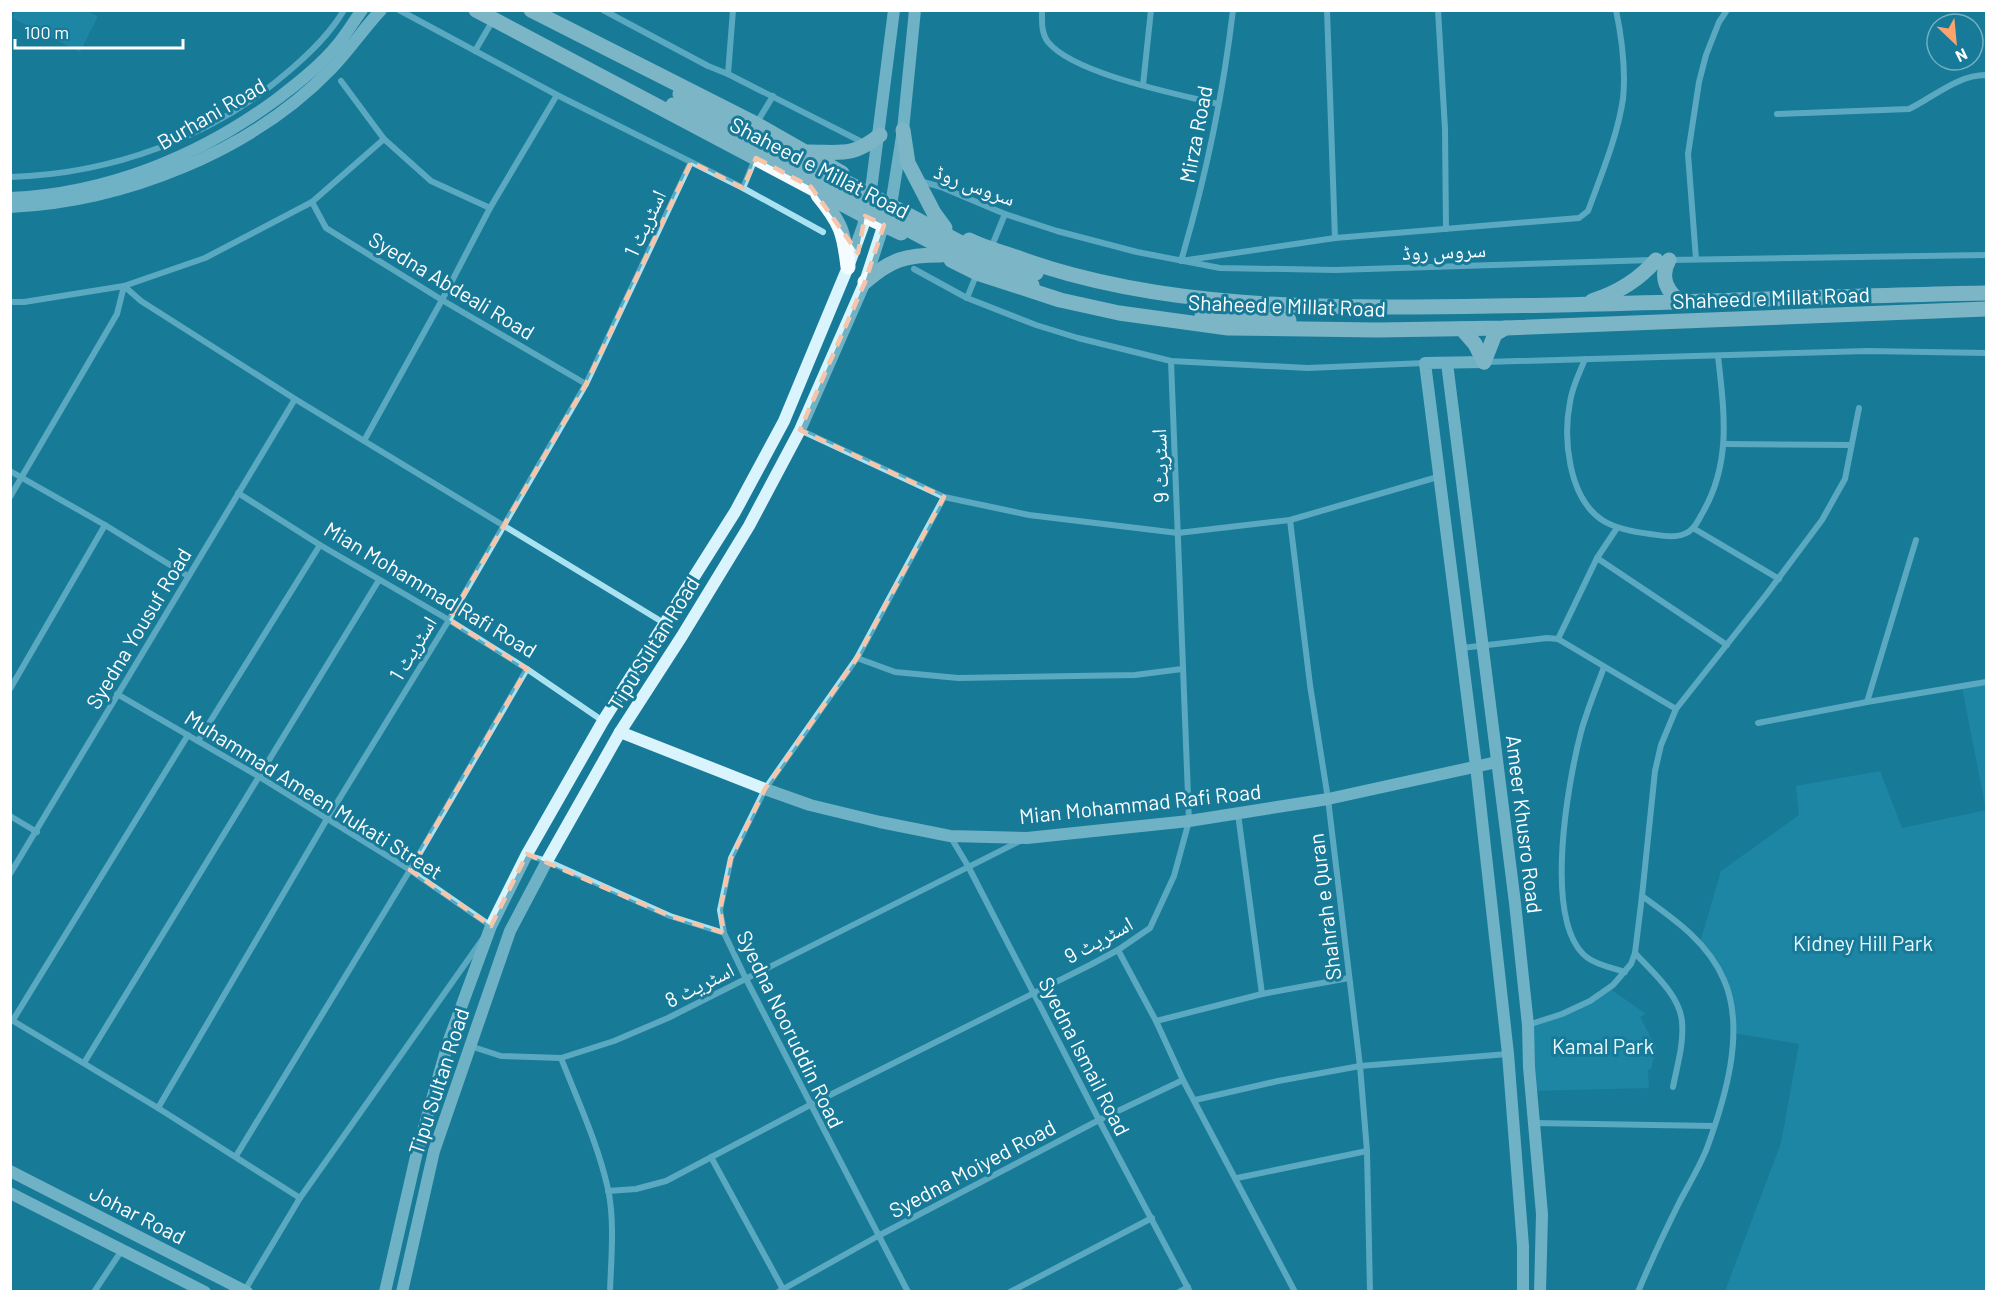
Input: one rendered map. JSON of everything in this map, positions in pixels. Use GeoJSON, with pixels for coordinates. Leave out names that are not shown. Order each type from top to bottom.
{"type":"FeatureCollection","features":[{"type":"Feature","properties":{"kind":"main road","name":"Burhani Road"},"geometry":{"type":"LineString","coordinates":[[10,198],[38,197],[99,185],[150,169],[193,151],[263,109],[297,83],[338,44],[362,10]]}},
{"type":"Feature","properties":{"kind":"main road"},"geometry":{"type":"LineString","coordinates":[[10,207],[39,206],[101,194],[133,185],[198,160],[223,147],[270,120],[296,101],[331,70],[381,10]]}},
{"type":"Feature","properties":{"kind":"main road"},"geometry":{"type":"LineString","coordinates":[[519,10],[676,100]]}},
{"type":"Feature","properties":{"kind":"main road","name":"Shaheed e Millat Road"},"geometry":{"type":"LineString","coordinates":[[531,10],[756,124],[871,190],[945,228],[1047,269],[1121,287],[1207,298],[1328,307],[1683,303],[1798,297],[1986,293]]}},
{"type":"Feature","properties":{"kind":"main road","name":"Tipu Sultan Road"},"geometry":{"type":"LineString","coordinates":[[385,1292],[417,1152],[446,1051],[491,926],[527,854],[603,721],[735,512],[784,421],[848,267],[871,190],[880,135],[894,10]]}},
{"type":"Feature","properties":{"kind":"main road","name":"Tipu Sultan Road"},"geometry":{"type":"LineString","coordinates":[[402,1292],[434,1152],[510,931],[620,732],[749,526],[800,430],[865,282],[892,199],[903,129],[915,10]]}},
{"type":"Feature","properties":{"kind":"main road"},"geometry":{"type":"LineString","coordinates":[[485,15],[503,17],[676,100],[1034,279],[1084,300],[1183,315],[1364,324],[1377,330]]}},
{"type":"Feature","properties":{"kind":"main road","name":"Shaheed e Millat Road"},"geometry":{"type":"LineString","coordinates":[[485,15],[977,273],[1060,300],[1119,314],[1190,324],[1265,330],[1377,330],[1505,328],[1986,309]]}},
{"type":"Feature","properties":{"kind":"main road"},"geometry":{"type":"LineString","coordinates":[[903,129],[908,163],[934,213],[945,228]]}},
{"type":"Feature","properties":{"kind":"main road"},"geometry":{"type":"LineString","coordinates":[[809,153],[853,152],[880,135]]}},
{"type":"Feature","properties":{"kind":"main road"},"geometry":{"type":"LineString","coordinates":[[836,200],[844,195],[848,185],[845,174]]}},
{"type":"Feature","properties":{"kind":"main road"},"geometry":{"type":"LineString","coordinates":[[811,187],[830,209],[841,227],[846,244],[848,267]]}},
{"type":"Feature","properties":{"kind":"main road"},"geometry":{"type":"LineString","coordinates":[[900,233],[893,220],[894,214],[897,210],[907,208]]}},
{"type":"Feature","properties":{"kind":"main road"},"geometry":{"type":"LineString","coordinates":[[865,282],[880,269],[903,257],[941,255]]}},
{"type":"Feature","properties":{"kind":"main road"},"geometry":{"type":"LineString","coordinates":[[1580,305],[1604,297],[1631,283],[1662,260],[1667,285],[1675,297],[1683,303]]}},
{"type":"Feature","properties":{"kind":"main road"},"geometry":{"type":"LineString","coordinates":[[1034,279],[1177,303],[1310,313],[1328,307]]}},
{"type":"Feature","properties":{"kind":"main road"},"geometry":{"type":"LineString","coordinates":[[1484,362],[1495,334],[1505,328]]}},
{"type":"Feature","properties":{"kind":"main road"},"geometry":{"type":"LineString","coordinates":[[1462,329],[1475,344],[1484,362]]}},
{"type":"Feature","properties":{"kind":"main road"},"geometry":{"type":"LineString","coordinates":[[1425,363],[1484,362]]}},
{"type":"Feature","properties":{"kind":"main road","name":"Ameer Khusro Road"},"geometry":{"type":"LineString","coordinates":[[1425,363],[1462,648],[1508,1054],[1523,1246],[1523,1292]]}},
{"type":"Feature","properties":{"kind":"main road","name":"Ameer Khusro Road"},"geometry":{"type":"LineString","coordinates":[[1447,363],[1515,903],[1528,1025],[1542,1214],[1540,1292]]}},
{"type":"Feature","properties":{"kind":"main road"},"geometry":{"type":"LineString","coordinates":[[664,623],[682,636]]}},
{"type":"Feature","properties":{"kind":"main road","name":"Mian Mohammad Rafi Road"},"geometry":{"type":"LineString","coordinates":[[620,732],[765,789],[820,807],[950,836],[1027,838],[1188,821],[1328,799],[1497,762]]}},
{"type":"Feature","properties":{"kind":"main road"},"geometry":{"type":"LineString","coordinates":[[491,926],[510,931]]}},
{"type":"Feature","properties":{"kind":"main road","name":"Johar Road"},"geometry":{"type":"LineString","coordinates":[[10,1171],[246,1291]]}},
{"type":"Feature","properties":{"kind":"main road","name":"Johar Road"},"geometry":{"type":"LineString","coordinates":[[10,1193],[169,1272],[184,1287],[205,1292]]}},
{"type":"Feature","properties":{"kind":"main road"},"geometry":{"type":"LineString","coordinates":[[169,1272],[177,1256]]}},
{"type":"Feature","properties":{"kind":"street"},"geometry":{"type":"LineString","coordinates":[[10,177],[61,172],[124,160],[151,151],[218,120],[256,97],[300,62],[335,25],[344,10]]}},
{"type":"Feature","properties":{"kind":"street"},"geometry":{"type":"LineString","coordinates":[[399,10],[557,95],[743,188],[823,232]]}},
{"type":"Feature","properties":{"kind":"street"},"geometry":{"type":"LineString","coordinates":[[603,10],[708,66],[867,145]]}},
{"type":"Feature","properties":{"kind":"street"},"geometry":{"type":"LineString","coordinates":[[728,74],[733,10]]}},
{"type":"Feature","properties":{"kind":"street"},"geometry":{"type":"LineString","coordinates":[[1042,10],[1042,26],[1048,41],[1068,58],[1106,74],[1218,104]]}},
{"type":"Feature","properties":{"kind":"street"},"geometry":{"type":"LineString","coordinates":[[1143,85],[1151,10]]}},
{"type":"Feature","properties":{"kind":"street","name":"Mirza Road"},"geometry":{"type":"LineString","coordinates":[[1181,261],[1199,199],[1229,50],[1233,10]]}},
{"type":"Feature","properties":{"kind":"street"},"geometry":{"type":"LineString","coordinates":[[1327,10],[1335,238]]}},
{"type":"Feature","properties":{"kind":"street"},"geometry":{"type":"LineString","coordinates":[[1438,10],[1445,129],[1446,229]]}},
{"type":"Feature","properties":{"kind":"street"},"geometry":{"type":"LineString","coordinates":[[1181,261],[1335,238],[1579,218],[1587,211],[1613,142],[1623,98],[1623,60],[1616,10]]}},
{"type":"Feature","properties":{"kind":"street"},"geometry":{"type":"LineString","coordinates":[[1696,259],[1689,154],[1699,82],[1706,55],[1719,22],[1727,10]]}},
{"type":"Feature","properties":{"kind":"street"},"geometry":{"type":"LineString","coordinates":[[475,51],[485,15]]}},
{"type":"Feature","properties":{"kind":"street"},"geometry":{"type":"LineString","coordinates":[[1777,114],[1909,109],[1923,102],[1938,90],[1962,80],[1986,75]]}},
{"type":"Feature","properties":{"kind":"street"},"geometry":{"type":"LineString","coordinates":[[340,81],[384,139],[431,181],[489,208]]}},
{"type":"Feature","properties":{"kind":"street"},"geometry":{"type":"LineString","coordinates":[[365,439],[442,300],[489,208],[557,95]]}},
{"type":"Feature","properties":{"kind":"street"},"geometry":{"type":"LineString","coordinates":[[756,124],[772,96]]}},
{"type":"Feature","properties":{"kind":"street"},"geometry":{"type":"LineString","coordinates":[[10,302],[24,302],[124,286],[205,258],[312,202],[384,139]]}},
{"type":"Feature","properties":{"kind":"street"},"geometry":{"type":"LineString","coordinates":[[743,188],[756,158]]}},
{"type":"Feature","properties":{"kind":"street","name":"اسٹریٹ 1"},"geometry":{"type":"LineString","coordinates":[[158,1108],[327,819],[449,620],[586,384],[691,162]]}},
{"type":"Feature","properties":{"kind":"street","name":"سروس روڈ"},"geometry":{"type":"LineString","coordinates":[[916,180],[941,186],[1005,214],[1057,231],[1137,252],[1220,268],[1335,270],[1696,259],[1986,255]]}},
{"type":"Feature","properties":{"kind":"street","name":"Syedna Abdeali Road"},"geometry":{"type":"LineString","coordinates":[[312,202],[326,228],[442,300],[586,384]]}},
{"type":"Feature","properties":{"kind":"street"},"geometry":{"type":"LineString","coordinates":[[991,248],[1005,214]]}},
{"type":"Feature","properties":{"kind":"street"},"geometry":{"type":"LineString","coordinates":[[914,269],[967,298],[1036,325],[1171,361],[1308,368],[1425,363]]}},
{"type":"Feature","properties":{"kind":"street"},"geometry":{"type":"LineString","coordinates":[[967,298],[977,273]]}},
{"type":"Feature","properties":{"kind":"street"},"geometry":{"type":"LineString","coordinates":[[124,286],[141,301],[295,399],[365,439],[664,623]]}},
{"type":"Feature","properties":{"kind":"street"},"geometry":{"type":"LineString","coordinates":[[10,497],[117,314],[124,286]]}},
{"type":"Feature","properties":{"kind":"street"},"geometry":{"type":"LineString","coordinates":[[1484,362],[1868,351],[1986,353]]}},
{"type":"Feature","properties":{"kind":"street"},"geometry":{"type":"LineString","coordinates":[[1586,358],[1570,401],[1567,442],[1573,477],[1580,493],[1592,512],[1617,528],[1674,537],[1693,528],[1713,495],[1725,444],[1724,406],[1718,356]]}},
{"type":"Feature","properties":{"kind":"street","name":"اسٹریٹ 9"},"geometry":{"type":"LineString","coordinates":[[608,1191],[636,1189],[666,1181],[810,1105],[1118,950],[1150,928],[1173,876],[1188,821],[1171,361]]}},
{"type":"Feature","properties":{"kind":"street","name":"Syedna Yousuf Road"},"geometry":{"type":"LineString","coordinates":[[10,874],[295,399]]}},
{"type":"Feature","properties":{"kind":"street"},"geometry":{"type":"LineString","coordinates":[[1528,1025],[1562,1014],[1590,1001],[1613,985],[1631,964],[1635,953],[1655,771],[1661,745],[1676,709],[1779,579],[1822,520],[1845,479],[1859,408]]}},
{"type":"Feature","properties":{"kind":"street"},"geometry":{"type":"LineString","coordinates":[[800,430],[944,497],[1029,515],[1178,532],[1290,520],[1441,476]]}},
{"type":"Feature","properties":{"kind":"street"},"geometry":{"type":"LineString","coordinates":[[1725,444],[1851,446]]}},
{"type":"Feature","properties":{"kind":"street"},"geometry":{"type":"LineString","coordinates":[[10,471],[188,576]]}},
{"type":"Feature","properties":{"kind":"street","name":"Mian Mohammad Rafi Road"},"geometry":{"type":"LineString","coordinates":[[238,493],[449,620],[527,669],[603,721]]}},
{"type":"Feature","properties":{"kind":"street","name":"Syedna Nooruddin Road"},"geometry":{"type":"LineString","coordinates":[[908,1292],[746,979],[724,933],[720,910],[731,858],[765,789],[857,658],[944,497]]}},
{"type":"Feature","properties":{"kind":"street","name":"Shahrah e Quran"},"geometry":{"type":"LineString","coordinates":[[1290,520],[1310,685],[1328,799],[1360,1066],[1368,1151],[1370,1292]]}},
{"type":"Feature","properties":{"kind":"street"},"geometry":{"type":"LineString","coordinates":[[10,690],[105,525]]}},
{"type":"Feature","properties":{"kind":"street"},"geometry":{"type":"LineString","coordinates":[[1558,639],[1598,558],[1617,528]]}},
{"type":"Feature","properties":{"kind":"street"},"geometry":{"type":"LineString","coordinates":[[1693,528],[1779,579]]}},
{"type":"Feature","properties":{"kind":"street"},"geometry":{"type":"LineString","coordinates":[[1867,702],[1916,540]]}},
{"type":"Feature","properties":{"kind":"street"},"geometry":{"type":"LineString","coordinates":[[198,741],[320,544]]}},
{"type":"Feature","properties":{"kind":"street"},"geometry":{"type":"LineString","coordinates":[[1598,558],[1727,645]]}},
{"type":"Feature","properties":{"kind":"street"},"geometry":{"type":"LineString","coordinates":[[84,1063],[380,580]]}},
{"type":"Feature","properties":{"kind":"street"},"geometry":{"type":"LineString","coordinates":[[1462,648],[1547,638],[1558,639],[1676,709]]}},
{"type":"Feature","properties":{"kind":"street"},"geometry":{"type":"LineString","coordinates":[[857,658],[895,672],[958,678],[1114,676],[1182,669]]}},
{"type":"Feature","properties":{"kind":"street"},"geometry":{"type":"LineString","coordinates":[[1604,667],[1582,731],[1567,797],[1561,878],[1565,919],[1583,954],[1602,965],[1625,972]]}},
{"type":"Feature","properties":{"kind":"street"},"geometry":{"type":"LineString","coordinates":[[236,1156],[410,870],[527,669]]}},
{"type":"Feature","properties":{"kind":"street"},"geometry":{"type":"LineString","coordinates":[[1758,723],[1986,682]]}},
{"type":"Feature","properties":{"kind":"street","name":"Muhammad Ameen Mukati Street"},"geometry":{"type":"LineString","coordinates":[[117,694],[258,776],[410,870],[491,926]]}},
{"type":"Feature","properties":{"kind":"street"},"geometry":{"type":"LineString","coordinates":[[188,735],[12,1019],[236,1156],[300,1198]]}},
{"type":"Feature","properties":{"kind":"street"},"geometry":{"type":"LineString","coordinates":[[1238,813],[1262,994]]}},
{"type":"Feature","properties":{"kind":"street"},"geometry":{"type":"LineString","coordinates":[[10,816],[37,832]]}},
{"type":"Feature","properties":{"kind":"street","name":"Syedna Ismail Road"},"geometry":{"type":"LineString","coordinates":[[950,836],[968,866],[1189,1289]]}},
{"type":"Feature","properties":{"kind":"street","name":"اسٹریٹ 8"},"geometry":{"type":"LineString","coordinates":[[469,1045],[501,1056],[561,1058],[614,1041],[668,1018],[1027,838]]}},
{"type":"Feature","properties":{"kind":"street"},"geometry":{"type":"LineString","coordinates":[[527,854],[670,916],[724,933]]}},
{"type":"Feature","properties":{"kind":"street"},"geometry":{"type":"LineString","coordinates":[[1638,1292],[1659,1243],[1707,1149],[1731,1061],[1733,1014],[1724,978],[1693,935],[1642,896]]}},
{"type":"Feature","properties":{"kind":"street"},"geometry":{"type":"LineString","coordinates":[[246,1291],[300,1198],[491,926]]}},
{"type":"Feature","properties":{"kind":"street"},"geometry":{"type":"LineString","coordinates":[[1118,950],[1156,1021],[1183,1080],[1295,1292]]}},
{"type":"Feature","properties":{"kind":"street"},"geometry":{"type":"LineString","coordinates":[[1635,953],[1664,984],[1677,1004],[1682,1020],[1682,1042],[1673,1088]]}},
{"type":"Feature","properties":{"kind":"street"},"geometry":{"type":"LineString","coordinates":[[1156,1021],[1262,994],[1349,978]]}},
{"type":"Feature","properties":{"kind":"street"},"geometry":{"type":"LineString","coordinates":[[1195,1100],[1278,1081],[1360,1066],[1508,1054]]}},
{"type":"Feature","properties":{"kind":"street"},"geometry":{"type":"LineString","coordinates":[[561,1058],[592,1136],[608,1191],[611,1227],[610,1292]]}},
{"type":"Feature","properties":{"kind":"street","name":"Syedna Moiyed Road"},"geometry":{"type":"LineString","coordinates":[[782,1291],[878,1236],[1099,1120],[1183,1080]]}},
{"type":"Feature","properties":{"kind":"street"},"geometry":{"type":"LineString","coordinates":[[1534,1123],[1713,1126]]}},
{"type":"Feature","properties":{"kind":"street"},"geometry":{"type":"LineString","coordinates":[[1236,1178],[1368,1151]]}},
{"type":"Feature","properties":{"kind":"street"},"geometry":{"type":"LineString","coordinates":[[711,1157],[782,1291]]}},
{"type":"Feature","properties":{"kind":"street"},"geometry":{"type":"LineString","coordinates":[[1010,1292],[1152,1218]]}},
{"type":"Feature","properties":{"kind":"street"},"geometry":{"type":"LineString","coordinates":[[94,1292],[122,1250]]}},
{"type":"Feature","properties":{"kind":"street"},"geometry":{"type":"LineString","coordinates":[[1179,1292],[1189,1289]]}},
{"type":"Feature","properties":{"kind":"highlighted area"},"geometry":{"type":"Polygon","coordinates":[[[756,158],[811,187],[858,253],[865,216],[884,225],[865,282],[800,430],[944,497],[857,658],[765,789],[731,858],[720,910],[724,933],[670,916],[527,854],[491,926],[410,870],[527,669],[449,620],[586,384],[691,162],[743,188],[756,158]]]}},
{"type":"Feature","properties":{"kind":"green space"},"geometry":{"type":"Polygon","coordinates":[[[16,10],[86,11],[98,16],[80,52],[12,18],[16,10]]]}},
{"type":"Feature","properties":{"kind":"green space"},"geometry":{"type":"Polygon","coordinates":[[[1986,681],[1986,810],[1962,687],[1986,681]]]}},
{"type":"Feature","properties":{"kind":"green space","name":"Kidney Hill Park"},"geometry":{"type":"Polygon","coordinates":[[[1880,771],[1902,828],[1986,810],[1986,1291],[1725,1291],[1781,1143],[1799,1044],[1733,1033],[1724,978],[1700,943],[1721,871],[1799,815],[1796,786],[1880,771]]]}},
{"type":"Feature","properties":{"kind":"green space","name":"Kamal Park"},"geometry":{"type":"Polygon","coordinates":[[[1609,988],[1646,1014],[1640,1017],[1656,1047],[1651,1069],[1648,1070],[1649,1088],[1531,1091],[1528,1025],[1562,1014],[1609,988]]]}}]}
